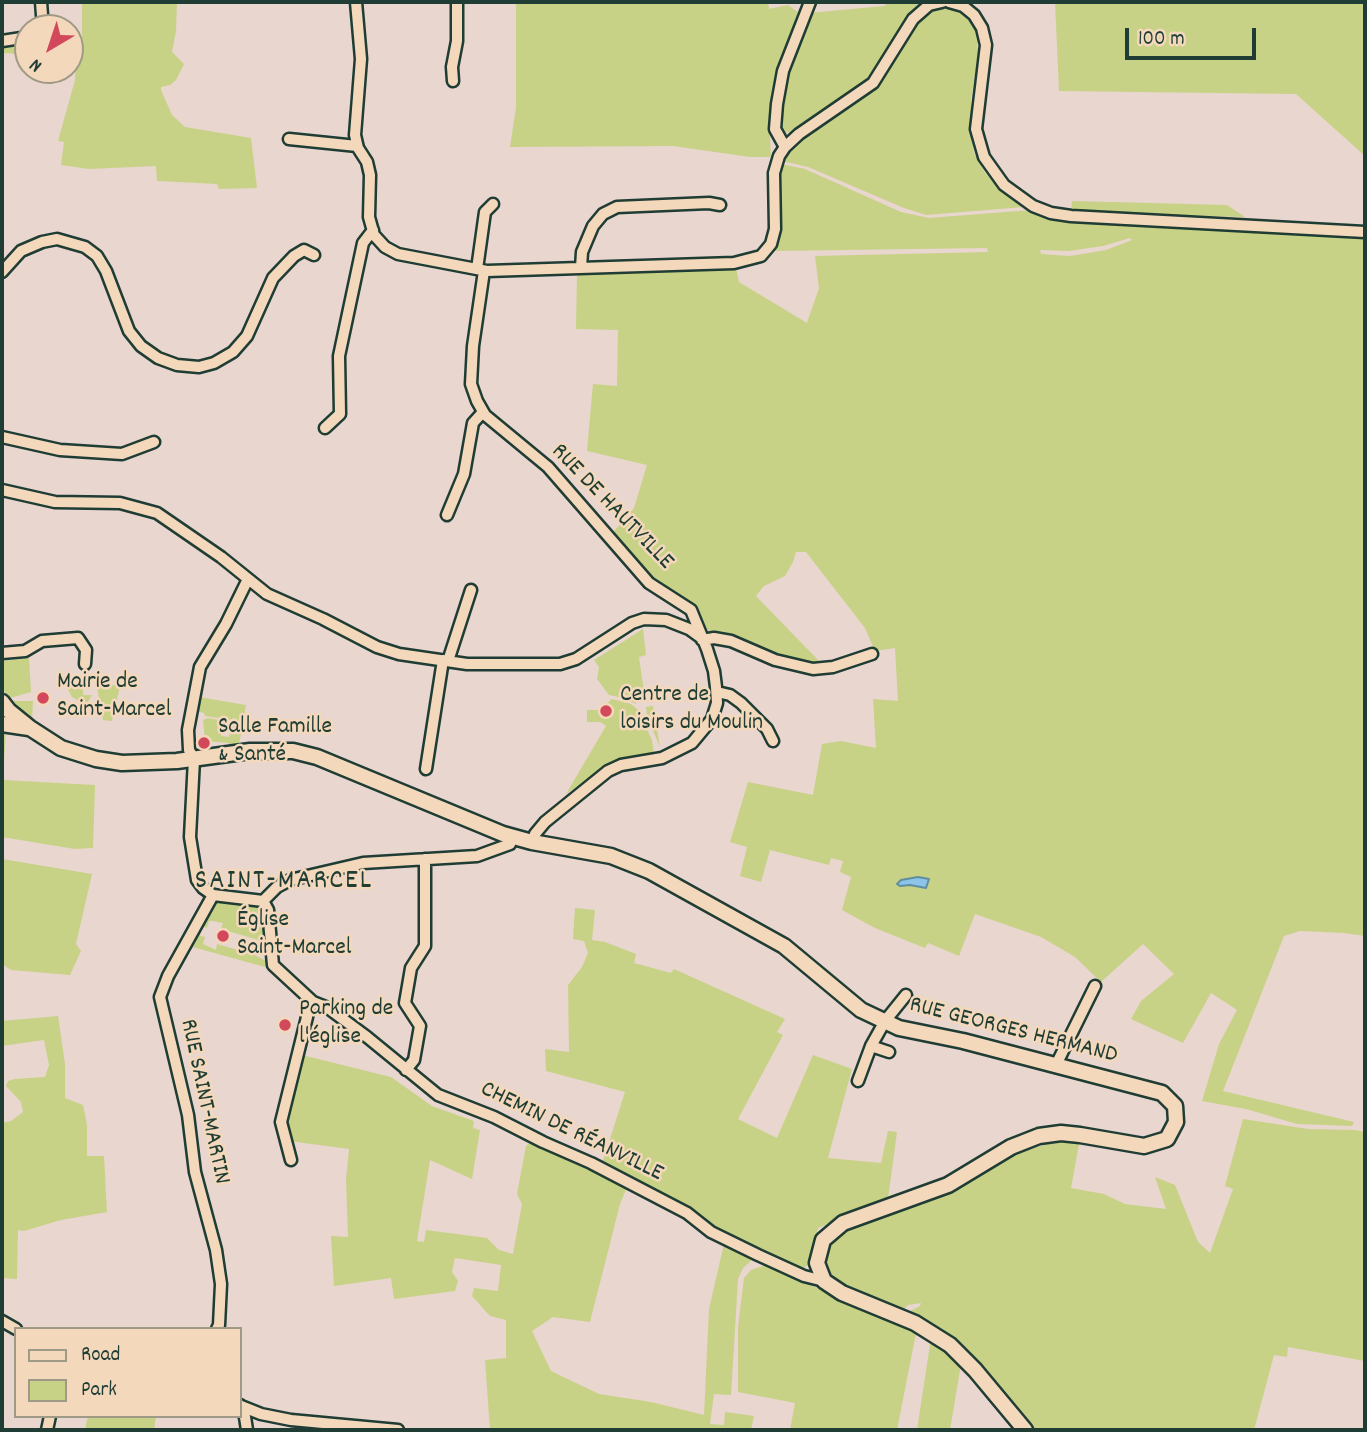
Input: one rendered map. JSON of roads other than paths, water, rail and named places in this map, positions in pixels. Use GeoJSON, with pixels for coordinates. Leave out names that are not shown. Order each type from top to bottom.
{"type":"FeatureCollection","features":[{"type":"Feature","properties":{"kind":"street"},"geometry":{"type":"LineString","coordinates":[[356,2],[361,59],[355,135],[370,175],[369,217],[373,230],[385,247],[398,254],[481,270],[734,263],[761,256],[771,244],[775,229],[774,173],[785,147],[799,134],[873,83],[913,19],[929,5],[942,2]]}},
{"type":"Feature","properties":{"kind":"street"},"geometry":{"type":"LineString","coordinates":[[453,81],[457,2]]}},
{"type":"Feature","properties":{"kind":"street"},"geometry":{"type":"LineString","coordinates":[[785,147],[775,129],[777,104],[783,71],[810,2]]}},
{"type":"Feature","properties":{"kind":"street"},"geometry":{"type":"LineString","coordinates":[[948,2],[963,6],[974,15],[982,28],[986,45],[976,129],[984,157],[1004,185],[1033,206],[1051,213],[1083,217],[1365,232]]}},
{"type":"Feature","properties":{"kind":"street"},"geometry":{"type":"LineString","coordinates":[[289,139],[357,146]]}},
{"type":"Feature","properties":{"kind":"street"},"geometry":{"type":"LineString","coordinates":[[581,268],[582,252],[593,226],[617,206],[709,203],[720,205]]}},
{"type":"Feature","properties":{"kind":"street","name":"RUE DE HAUTVILLE"},"geometry":{"type":"LineString","coordinates":[[493,204],[485,212],[471,384],[483,412],[514,441],[548,467],[649,583],[691,610],[714,671],[717,692],[712,719],[692,743],[662,758],[621,765],[608,771],[545,822],[531,842]]}},
{"type":"Feature","properties":{"kind":"street"},"geometry":{"type":"LineString","coordinates":[[325,428],[340,414],[339,356],[363,243],[373,230]]}},
{"type":"Feature","properties":{"kind":"street"},"geometry":{"type":"LineString","coordinates":[[2,272],[21,251],[42,242],[57,239],[85,247],[97,256],[106,271],[129,331],[141,346],[158,358],[177,365],[199,367],[214,363],[233,352],[247,336],[273,278],[294,256],[304,250],[314,255]]}},
{"type":"Feature","properties":{"kind":"street"},"geometry":{"type":"LineString","coordinates":[[447,515],[464,474],[473,423],[483,412]]}},
{"type":"Feature","properties":{"kind":"street"},"geometry":{"type":"LineString","coordinates":[[2,437],[60,450],[122,454],[155,442]]}},
{"type":"Feature","properties":{"kind":"street"},"geometry":{"type":"LineString","coordinates":[[2,490],[55,502],[120,503],[158,513],[221,557],[267,594],[377,647],[399,654],[467,664],[560,664],[576,659],[632,623],[644,619],[666,620],[689,629],[701,639],[731,641],[775,660],[813,669],[833,667],[873,654]]}},
{"type":"Feature","properties":{"kind":"street"},"geometry":{"type":"LineString","coordinates":[[248,579],[226,624],[200,667],[188,730],[189,750],[194,759],[190,837],[197,880],[203,888],[213,895],[263,901],[277,887],[290,880],[363,863],[477,856],[510,844],[513,837]]}},
{"type":"Feature","properties":{"kind":"street"},"geometry":{"type":"LineString","coordinates":[[426,769],[445,661],[471,590]]}},
{"type":"Feature","properties":{"kind":"street"},"geometry":{"type":"LineString","coordinates":[[2,653],[24,651],[42,641],[78,638],[86,650],[85,664]]}},
{"type":"Feature","properties":{"kind":"street"},"geometry":{"type":"LineString","coordinates":[[717,692],[730,695],[741,702],[767,729],[772,741]]}},
{"type":"Feature","properties":{"kind":"street","name":"RUE GEORGES HERMAND"},"geometry":{"type":"LineString","coordinates":[[4,715],[61,748],[96,759],[122,762],[194,759],[250,751],[293,751],[317,757],[513,837],[611,856],[649,871],[784,946],[861,1010],[899,1028],[963,1041],[1162,1093],[1175,1106],[1176,1122],[1167,1139],[1144,1146],[1061,1133],[1039,1136],[1011,1147],[948,1185],[842,1223],[823,1240],[817,1263],[824,1281]]}},
{"type":"Feature","properties":{"kind":"street"},"geometry":{"type":"LineString","coordinates":[[406,1070],[414,1060],[420,1026],[405,1003],[411,968],[425,946],[425,859]]}},
{"type":"Feature","properties":{"kind":"street","name":"RUE SAINT-MARTIN"},"geometry":{"type":"LineString","coordinates":[[213,895],[168,976],[160,997],[188,1115],[195,1172],[216,1250],[221,1284],[218,1327]]}},
{"type":"Feature","properties":{"kind":"street","name":"CHEMIN DE RÉANVILLE"},"geometry":{"type":"LineString","coordinates":[[263,901],[268,910],[273,965],[313,1002],[358,1030],[438,1095],[494,1117],[591,1163],[687,1213],[711,1232],[758,1255],[804,1276],[824,1281]]}},
{"type":"Feature","properties":{"kind":"street"},"geometry":{"type":"LineString","coordinates":[[1056,1065],[1096,986]]}},
{"type":"Feature","properties":{"kind":"street"},"geometry":{"type":"LineString","coordinates":[[859,1081],[871,1046],[885,1021],[906,995]]}},
{"type":"Feature","properties":{"kind":"street"},"geometry":{"type":"LineString","coordinates":[[291,1160],[281,1122],[313,1002]]}},
{"type":"Feature","properties":{"kind":"street"},"geometry":{"type":"LineString","coordinates":[[871,1046],[889,1052]]}},
{"type":"Feature","properties":{"kind":"street"},"geometry":{"type":"LineString","coordinates":[[824,1281],[842,1293],[915,1324],[950,1345],[975,1370],[1025,1430]]}},
{"type":"Feature","properties":{"kind":"street"},"geometry":{"type":"LineString","coordinates":[[242,1406],[261,1414],[290,1420],[398,1430]]}},
{"type":"Feature","properties":{"kind":"street"},"geometry":{"type":"LineString","coordinates":[[242,1412],[247,1430]]}},
{"type":"Feature","properties":{"kind":"water"},"geometry":{"type":"Polygon","coordinates":[[[918,877],[929,879],[926,888],[897,884],[901,880],[918,877]]]}},
{"type":"Feature","properties":{"kind":"place","name":"Mairie de Saint-Marcel"},"geometry":{"type":"Point","coordinates":[43,698]}},
{"type":"Feature","properties":{"kind":"place","name":"Centre de loisirs du Moulin"},"geometry":{"type":"Point","coordinates":[606,711]}},
{"type":"Feature","properties":{"kind":"place","name":"Salle Famille & Santé"},"geometry":{"type":"Point","coordinates":[204,743]}},
{"type":"Feature","properties":{"kind":"place","name":"Église Saint-Marcel"},"geometry":{"type":"Point","coordinates":[223,936]}},
{"type":"Feature","properties":{"kind":"place","name":"Parking de l'église"},"geometry":{"type":"Point","coordinates":[285,1025]}},
{"type":"Feature","properties":{"kind":"district","name":"SAINT-MARCEL"},"geometry":{"type":"Point","coordinates":[284,883]}}]}
